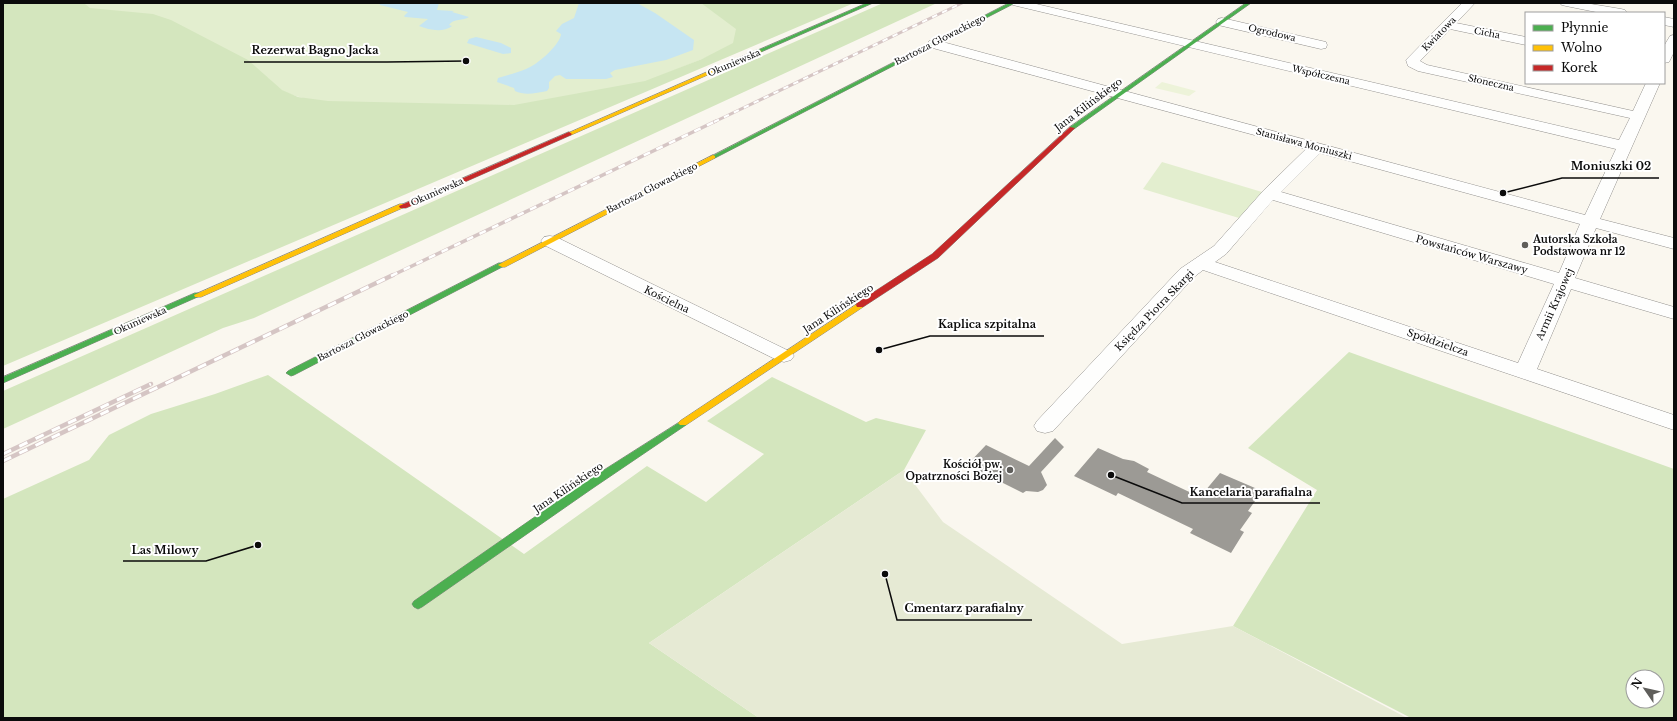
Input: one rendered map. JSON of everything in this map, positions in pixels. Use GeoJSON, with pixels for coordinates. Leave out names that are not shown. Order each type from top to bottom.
{"type":"FeatureCollection","features":[{"type":"Feature","properties":{"kind":"street","name":"Okuniewska"},"geometry":{"type":"LineString","coordinates":[[3,380],[872,3]]}},
{"type":"Feature","properties":{"kind":"street","name":"Bartosza Głowackiego"},"geometry":{"type":"LineString","coordinates":[[291,373],[1013,3]]}},
{"type":"Feature","properties":{"kind":"street","name":"Współczesna"},"geometry":{"type":"LineString","coordinates":[[1017,3],[1624,146]]}},
{"type":"Feature","properties":{"kind":"street","name":"Jana Kilińskiego"},"geometry":{"type":"LineString","coordinates":[[418,604],[589,485],[935,256],[1006,191],[1065,133],[1249,3]]}},
{"type":"Feature","properties":{"kind":"street","name":"Kwiatowa"},"geometry":{"type":"LineString","coordinates":[[1415,64],[1413,60],[1468,3]]}},
{"type":"Feature","properties":{"kind":"street"},"geometry":{"type":"LineString","coordinates":[[1566,3],[1616,12]]}},
{"type":"Feature","properties":{"kind":"street","name":"Ogrodowa"},"geometry":{"type":"LineString","coordinates":[[1222,22],[1322,44]]}},
{"type":"Feature","properties":{"kind":"street","name":"Cicha"},"geometry":{"type":"LineString","coordinates":[[1447,25],[1525,41]]}},
{"type":"Feature","properties":{"kind":"street"},"geometry":{"type":"LineString","coordinates":[[1665,57],[1674,41]]}},
{"type":"Feature","properties":{"kind":"street","name":"Stanisława Moniuszki"},"geometry":{"type":"LineString","coordinates":[[934,44],[1674,244]]}},
{"type":"Feature","properties":{"kind":"street","name":"Słoneczna"},"geometry":{"type":"LineString","coordinates":[[1415,64],[1423,68],[1638,116]]}},
{"type":"Feature","properties":{"kind":"street","name":"Armii Krajowej"},"geometry":{"type":"LineString","coordinates":[[1525,372],[1590,222],[1653,84]]}},
{"type":"Feature","properties":{"kind":"street","name":"Księdza Piotra Skargi"},"geometry":{"type":"LineString","coordinates":[[1045,426],[1187,273],[1220,250],[1270,194],[1317,147]]}},
{"type":"Feature","properties":{"kind":"street","name":"Powstańców Warszawy"},"geometry":{"type":"LineString","coordinates":[[1270,194],[1674,313]]}},
{"type":"Feature","properties":{"kind":"street","name":"Kościelna"},"geometry":{"type":"LineString","coordinates":[[550,241],[784,356]]}},
{"type":"Feature","properties":{"kind":"street","name":"Spółdzielcza"},"geometry":{"type":"LineString","coordinates":[[1201,263],[1674,423]]}},
{"type":"Feature","properties":{"kind":"green space"},"geometry":{"type":"Polygon","coordinates":[[[3,3],[84,3],[90,8],[153,14],[171,20],[248,60],[282,90],[298,97],[328,101],[514,105],[645,81],[702,59],[733,43],[736,29],[701,3],[854,3],[3,366],[3,3]]]}},
{"type":"Feature","properties":{"kind":"green space"},"geometry":{"type":"Polygon","coordinates":[[[84,3],[711,3],[752,39],[645,82],[515,108],[320,104],[283,91],[268,78],[76,10],[86,5],[84,3]]]}},
{"type":"Feature","properties":{"kind":"green space"},"geometry":{"type":"Polygon","coordinates":[[[883,3],[937,3],[254,318],[223,328],[3,429],[3,391],[883,3]]]}},
{"type":"Feature","properties":{"kind":"green space"},"geometry":{"type":"Polygon","coordinates":[[[1162,82],[1196,91],[1189,96],[1155,88],[1162,82]]]}},
{"type":"Feature","properties":{"kind":"green space"},"geometry":{"type":"Polygon","coordinates":[[[1162,162],[1262,192],[1239,218],[1143,189],[1162,162]]]}},
{"type":"Feature","properties":{"kind":"green space"},"geometry":{"type":"Polygon","coordinates":[[[1349,352],[1674,469],[1674,718],[1411,718],[1233,626],[1317,490],[1248,448],[1349,352]]]}},
{"type":"Feature","properties":{"kind":"green space"},"geometry":{"type":"Polygon","coordinates":[[[268,375],[524,554],[647,466],[706,502],[764,454],[707,421],[772,377],[866,422],[876,418],[926,430],[904,470],[649,643],[759,718],[3,718],[3,499],[89,460],[109,435],[151,414],[215,394],[268,375]]]}},
{"type":"Feature","properties":{"kind":"green space"},"geometry":{"type":"Polygon","coordinates":[[[904,470],[943,522],[1122,644],[1233,626],[1407,718],[759,718],[649,643],[904,470]]]}},
{"type":"Feature","properties":{"kind":"water"},"geometry":{"type":"Polygon","coordinates":[[[379,3],[439,3],[437,10],[454,11],[452,12],[469,17],[453,21],[449,25],[452,26],[444,30],[431,30],[419,26],[428,19],[405,17],[404,16],[408,12],[380,5],[379,3]]]}},
{"type":"Feature","properties":{"kind":"water"},"geometry":{"type":"Polygon","coordinates":[[[579,3],[637,3],[655,13],[694,40],[693,50],[666,60],[615,70],[610,73],[613,77],[606,79],[566,79],[560,75],[555,76],[549,82],[549,88],[547,91],[539,93],[519,93],[515,91],[514,88],[497,82],[498,78],[531,67],[542,59],[557,44],[561,34],[556,31],[562,24],[574,18],[579,3]]]}},
{"type":"Feature","properties":{"kind":"water"},"geometry":{"type":"Polygon","coordinates":[[[476,37],[501,43],[511,48],[511,53],[503,54],[467,43],[469,39],[476,37]]]}},
{"type":"Feature","properties":{"kind":"building","name":"Kościół pw. Opatrzności Bożej"},"geometry":{"type":"Polygon","coordinates":[[[1055,438],[1064,447],[1041,472],[1047,485],[1043,490],[1038,492],[1026,491],[1023,493],[967,465],[986,445],[1029,466],[1055,438]]]}},
{"type":"Feature","properties":{"kind":"building"},"geometry":{"type":"Polygon","coordinates":[[[1098,448],[1123,459],[1134,461],[1149,469],[1147,472],[1200,497],[1220,473],[1262,491],[1248,511],[1252,513],[1240,530],[1244,532],[1231,553],[1190,533],[1193,529],[1118,493],[1116,496],[1074,476],[1098,448]]]}},
{"type":"Feature","properties":{"kind":"railway"},"geometry":{"type":"LineString","coordinates":[[714,122],[962,3]]}},
{"type":"Feature","properties":{"kind":"railway"},"geometry":{"type":"LineString","coordinates":[[391,276],[716,121]]}},
{"type":"Feature","properties":{"kind":"railway"},"geometry":{"type":"LineString","coordinates":[[3,461],[393,275]]}},
{"type":"Feature","properties":{"kind":"railway"},"geometry":{"type":"LineString","coordinates":[[3,454],[151,384]]}},
{"type":"Feature","properties":{"kind":"traffic: fast"},"geometry":{"type":"LineString","coordinates":[[759,51],[871,3]]}},
{"type":"Feature","properties":{"kind":"traffic: fast"},"geometry":{"type":"LineString","coordinates":[[713,157],[1013,3]]}},
{"type":"Feature","properties":{"kind":"traffic: fast"},"geometry":{"type":"LineString","coordinates":[[1072,128],[1249,3]]}},
{"type":"Feature","properties":{"kind":"traffic: fast"},"geometry":{"type":"LineString","coordinates":[[291,373],[502,265]]}},
{"type":"Feature","properties":{"kind":"traffic: fast"},"geometry":{"type":"LineString","coordinates":[[3,380],[198,295]]}},
{"type":"Feature","properties":{"kind":"traffic: fast"},"geometry":{"type":"LineString","coordinates":[[418,604],[589,485],[683,423]]}},
{"type":"Feature","properties":{"kind":"traffic: slow"},"geometry":{"type":"LineString","coordinates":[[569,134],[759,51]]}},
{"type":"Feature","properties":{"kind":"traffic: slow"},"geometry":{"type":"LineString","coordinates":[[502,265],[713,157]]}},
{"type":"Feature","properties":{"kind":"traffic: slow"},"geometry":{"type":"LineString","coordinates":[[198,295],[403,206]]}},
{"type":"Feature","properties":{"kind":"traffic: slow"},"geometry":{"type":"LineString","coordinates":[[683,423],[860,305]]}},
{"type":"Feature","properties":{"kind":"traffic: jam"},"geometry":{"type":"LineString","coordinates":[[860,305],[935,256],[1072,128]]}},
{"type":"Feature","properties":{"kind":"traffic: jam"},"geometry":{"type":"LineString","coordinates":[[403,206],[569,134]]}},
{"type":"Feature","properties":{"kind":"place","name":"Rezerwat Bagno Jacka"},"geometry":{"type":"Point","coordinates":[466,61]}},
{"type":"Feature","properties":{"kind":"place","name":"Moniuszki 02"},"geometry":{"type":"Point","coordinates":[1503,193]}},
{"type":"Feature","properties":{"kind":"place","name":"Autorska Szkoła Podstawowa nr 12"},"geometry":{"type":"Point","coordinates":[1525,245]}},
{"type":"Feature","properties":{"kind":"place","name":"Kaplica szpitalna"},"geometry":{"type":"Point","coordinates":[879,350]}},
{"type":"Feature","properties":{"kind":"place","name":"Kościół pw. Opatrzności Bożej"},"geometry":{"type":"Point","coordinates":[1010,470]}},
{"type":"Feature","properties":{"kind":"place","name":"Kancelaria parafialna"},"geometry":{"type":"Point","coordinates":[1111,475]}},
{"type":"Feature","properties":{"kind":"place","name":"Las Milowy"},"geometry":{"type":"Point","coordinates":[258,545]}},
{"type":"Feature","properties":{"kind":"place","name":"Cmentarz parafialny"},"geometry":{"type":"Point","coordinates":[885,574]}}]}
